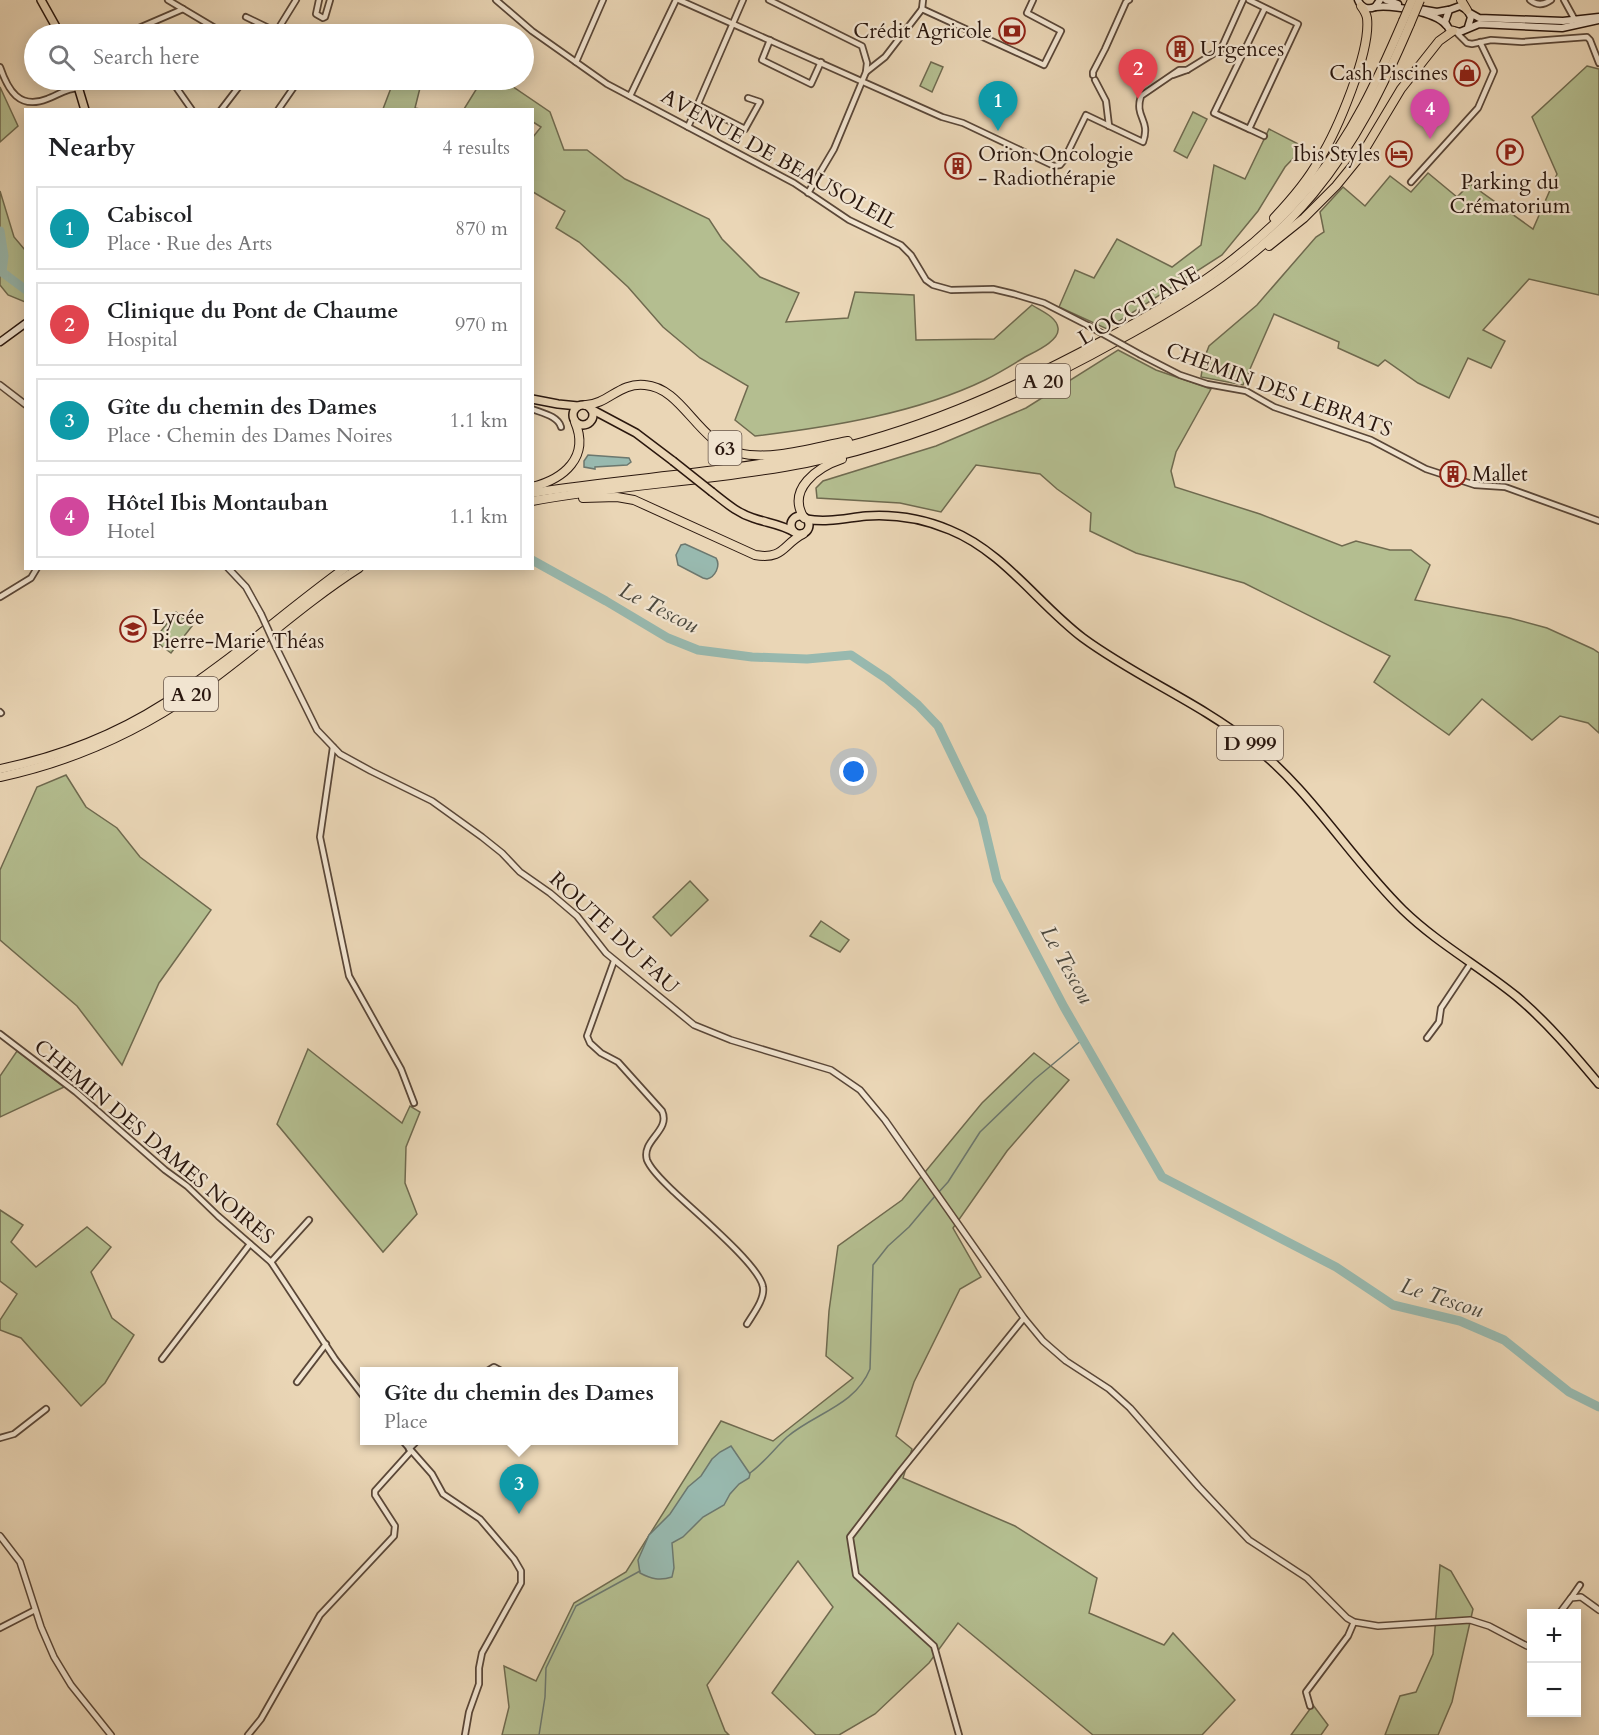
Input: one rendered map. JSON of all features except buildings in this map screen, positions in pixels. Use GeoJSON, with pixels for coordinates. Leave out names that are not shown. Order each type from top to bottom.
{"type":"FeatureCollection","features":[{"type":"Feature","properties":{"kind":"highway","name":"L'OCCITANE"},"geometry":{"type":"LineString","coordinates":[[534,498],[749,466],[891,437],[975,411],[1054,376],[1178,307],[1238,267],[1268,242],[1312,195],[1345,152],[1375,102],[1407,22],[1412,0]]}},
{"type":"Feature","properties":{"kind":"highway","name":"L'OCCITANE"},"geometry":{"type":"LineString","coordinates":[[891,437],[1050,369],[1175,300],[1250,248],[1286,213],[1331,159],[1363,109],[1420,0]]}},
{"type":"Feature","properties":{"kind":"highway"},"geometry":{"type":"LineString","coordinates":[[1461,0],[1468,12]]}},
{"type":"Feature","properties":{"kind":"highway"},"geometry":{"type":"LineString","coordinates":[[1250,248],[1305,183],[1332,138],[1361,62],[1367,19],[1359,2]]}},
{"type":"Feature","properties":{"kind":"highway"},"geometry":{"type":"LineString","coordinates":[[1238,267],[1262,253],[1304,218],[1336,186],[1362,153],[1401,89],[1439,41],[1452,30]]}},
{"type":"Feature","properties":{"kind":"highway","name":"63"},"geometry":{"type":"LineString","coordinates":[[585,406],[637,384],[653,386],[674,398],[701,429],[720,445],[736,452],[753,455],[768,455],[891,437]]}},
{"type":"Feature","properties":{"kind":"highway"},"geometry":{"type":"LineString","coordinates":[[534,486],[554,480],[570,467],[577,453],[580,438],[574,420]]}},
{"type":"Feature","properties":{"kind":"highway"},"geometry":{"type":"LineString","coordinates":[[805,518],[799,508],[799,497],[806,481],[814,472],[891,437]]}},
{"type":"Feature","properties":{"kind":"highway"},"geometry":{"type":"LineString","coordinates":[[534,498],[610,497],[634,500],[745,551],[762,556],[783,550],[801,532]]}},
{"type":"Feature","properties":{"kind":"highway","name":"A 20"},"geometry":{"type":"LineString","coordinates":[[0,769],[50,757],[78,747],[148,714],[192,685],[342,570]]}},
{"type":"Feature","properties":{"kind":"highway","name":"A 20"},"geometry":{"type":"LineString","coordinates":[[0,777],[52,764],[80,754],[152,720],[196,692],[356,570]]}},
{"type":"Feature","properties":{"kind":"main road"},"geometry":{"type":"LineString","coordinates":[[41,0],[54,24]]}},
{"type":"Feature","properties":{"kind":"main road"},"geometry":{"type":"LineString","coordinates":[[1375,7],[1380,0]]}},
{"type":"Feature","properties":{"kind":"main road"},"geometry":{"type":"LineString","coordinates":[[1386,0],[1431,11],[1449,10],[1460,6],[1479,18],[1563,21],[1599,19]]}},
{"type":"Feature","properties":{"kind":"main road"},"geometry":{"type":"LineString","coordinates":[[1359,2],[1368,9],[1389,7],[1433,16],[1452,30],[1479,24],[1570,27],[1599,19]]}},
{"type":"Feature","properties":{"kind":"main road"},"geometry":{"type":"LineString","coordinates":[[1449,10],[1445,18],[1452,30]]}},
{"type":"Feature","properties":{"kind":"main road"},"geometry":{"type":"LineString","coordinates":[[1467,28],[1471,21],[1468,12]]}},
{"type":"Feature","properties":{"kind":"main road"},"geometry":{"type":"LineString","coordinates":[[1537,27],[1570,24],[1575,20]]}},
{"type":"Feature","properties":{"kind":"main road"},"geometry":{"type":"LineString","coordinates":[[80,90],[84,108]]}},
{"type":"Feature","properties":{"kind":"main road"},"geometry":{"type":"LineString","coordinates":[[0,342],[24,324]]}},
{"type":"Feature","properties":{"kind":"main road"},"geometry":{"type":"LineString","coordinates":[[534,399],[585,406],[636,433],[740,513],[801,532]]}},
{"type":"Feature","properties":{"kind":"main road"},"geometry":{"type":"LineString","coordinates":[[558,404],[564,407],[580,425],[600,419],[611,419]]}},
{"type":"Feature","properties":{"kind":"main road"},"geometry":{"type":"LineString","coordinates":[[574,420],[573,411],[585,406]]}},
{"type":"Feature","properties":{"kind":"main road"},"geometry":{"type":"LineString","coordinates":[[585,406],[593,416],[589,423]]}},
{"type":"Feature","properties":{"kind":"main road","name":"D 999"},"geometry":{"type":"LineString","coordinates":[[801,532],[831,521],[873,516],[913,519],[958,533],[984,549],[1083,638],[1219,720],[1260,751],[1307,796],[1399,905],[1424,928],[1532,1010],[1599,1084]]}},
{"type":"Feature","properties":{"kind":"main road"},"geometry":{"type":"LineString","coordinates":[[767,522],[805,518],[809,524],[801,532]]}},
{"type":"Feature","properties":{"kind":"main road","name":"D 999"},"geometry":{"type":"LineString","coordinates":[[805,518],[831,521]]}},
{"type":"Feature","properties":{"kind":"main road"},"geometry":{"type":"LineString","coordinates":[[794,519],[791,526],[801,532]]}},
{"type":"Feature","properties":{"kind":"street"},"geometry":{"type":"LineString","coordinates":[[168,0],[208,24]]}},
{"type":"Feature","properties":{"kind":"street"},"geometry":{"type":"LineString","coordinates":[[281,24],[296,0]]}},
{"type":"Feature","properties":{"kind":"street"},"geometry":{"type":"LineString","coordinates":[[320,0],[316,14],[323,18],[330,0]]}},
{"type":"Feature","properties":{"kind":"street","name":"AVENUE DE BEAUSOLEIL"},"geometry":{"type":"LineString","coordinates":[[496,0],[524,24]]}},
{"type":"Feature","properties":{"kind":"street"},"geometry":{"type":"LineString","coordinates":[[576,62],[603,0]]}},
{"type":"Feature","properties":{"kind":"street"},"geometry":{"type":"LineString","coordinates":[[630,96],[678,0],[863,80],[942,117],[963,123],[1054,166],[1060,165],[1064,160],[1086,115],[1143,142],[1147,132],[1140,114],[1141,96],[1150,88],[1187,70],[1221,49],[1239,10],[1240,1]]}},
{"type":"Feature","properties":{"kind":"street"},"geometry":{"type":"LineString","coordinates":[[688,128],[743,0]]}},
{"type":"Feature","properties":{"kind":"street"},"geometry":{"type":"LineString","coordinates":[[770,0],[862,46],[867,63],[863,80],[829,160],[808,193]]}},
{"type":"Feature","properties":{"kind":"street"},"geometry":{"type":"LineString","coordinates":[[866,72],[885,57],[922,9],[923,0]]}},
{"type":"Feature","properties":{"kind":"street"},"geometry":{"type":"LineString","coordinates":[[922,9],[1044,65],[1061,31],[1027,13],[1033,0]]}},
{"type":"Feature","properties":{"kind":"street"},"geometry":{"type":"LineString","coordinates":[[1109,126],[1106,101],[1092,72],[1129,0]]}},
{"type":"Feature","properties":{"kind":"street"},"geometry":{"type":"LineString","coordinates":[[1249,0],[1298,24],[1249,129]]}},
{"type":"Feature","properties":{"kind":"street"},"geometry":{"type":"LineString","coordinates":[[1530,0],[1538,4],[1545,4],[1551,0]]}},
{"type":"Feature","properties":{"kind":"street"},"geometry":{"type":"LineString","coordinates":[[1564,0],[1575,20]]}},
{"type":"Feature","properties":{"kind":"street"},"geometry":{"type":"LineString","coordinates":[[1563,21],[1568,16],[1568,7]]}},
{"type":"Feature","properties":{"kind":"street"},"geometry":{"type":"LineString","coordinates":[[1264,136],[1214,113],[1265,8]]}},
{"type":"Feature","properties":{"kind":"street"},"geometry":{"type":"LineString","coordinates":[[154,24],[183,9]]}},
{"type":"Feature","properties":{"kind":"street"},"geometry":{"type":"LineString","coordinates":[[246,17],[259,24]]}},
{"type":"Feature","properties":{"kind":"street"},"geometry":{"type":"LineString","coordinates":[[1467,28],[1467,39],[1470,44]]}},
{"type":"Feature","properties":{"kind":"street"},"geometry":{"type":"LineString","coordinates":[[1452,30],[1470,44],[1491,40],[1522,42],[1587,37],[1599,63]]}},
{"type":"Feature","properties":{"kind":"street","name":"AVENUE DE BEAUSOLEIL"},"geometry":{"type":"LineString","coordinates":[[534,32],[630,96],[794,183],[849,220],[902,245],[926,280],[933,285],[951,290],[993,289],[1014,294],[1044,303],[1087,325]]}},
{"type":"Feature","properties":{"kind":"street"},"geometry":{"type":"LineString","coordinates":[[770,40],[762,60],[811,84],[821,62]]}},
{"type":"Feature","properties":{"kind":"street"},"geometry":{"type":"LineString","coordinates":[[1412,182],[1478,108],[1494,71],[1480,42]]}},
{"type":"Feature","properties":{"kind":"street"},"geometry":{"type":"LineString","coordinates":[[0,67],[8,88],[20,99],[40,101],[66,90]]}},
{"type":"Feature","properties":{"kind":"street"},"geometry":{"type":"LineString","coordinates":[[178,90],[191,108]]}},
{"type":"Feature","properties":{"kind":"street"},"geometry":{"type":"LineString","coordinates":[[223,108],[236,90]]}},
{"type":"Feature","properties":{"kind":"street"},"geometry":{"type":"LineString","coordinates":[[279,108],[293,90]]}},
{"type":"Feature","properties":{"kind":"street"},"geometry":{"type":"LineString","coordinates":[[698,105],[745,129],[760,102],[748,98]]}},
{"type":"Feature","properties":{"kind":"street","name":"CHEMIN DES LEBRATS"},"geometry":{"type":"LineString","coordinates":[[1087,325],[1180,375],[1207,384],[1246,391],[1274,406],[1371,440],[1426,469],[1466,482],[1505,487],[1599,521]]}},
{"type":"Feature","properties":{"kind":"street"},"geometry":{"type":"LineString","coordinates":[[0,385],[24,403]]}},
{"type":"Feature","properties":{"kind":"street"},"geometry":{"type":"LineString","coordinates":[[534,410],[555,418],[561,427]]}},
{"type":"Feature","properties":{"kind":"street"},"geometry":{"type":"LineString","coordinates":[[0,597],[31,578],[36,570]]}},
{"type":"Feature","properties":{"kind":"street","name":"ROUTE DU FAU"},"geometry":{"type":"LineString","coordinates":[[230,570],[246,587],[317,730],[333,747],[370,771],[432,801],[482,837],[520,872],[550,892],[577,916],[606,953],[694,1025],[731,1040],[831,1070],[860,1089],[885,1120],[1024,1318],[1043,1341],[1066,1361],[1109,1389],[1130,1408],[1249,1540],[1307,1578],[1347,1618],[1354,1622]]}},
{"type":"Feature","properties":{"kind":"street"},"geometry":{"type":"LineString","coordinates":[[333,747],[320,837],[349,976],[401,1069],[414,1103]]}},
{"type":"Feature","properties":{"kind":"street"},"geometry":{"type":"LineString","coordinates":[[614,960],[587,1036],[590,1043],[600,1053],[618,1062],[662,1111],[665,1118],[664,1125],[646,1152],[649,1164],[661,1179],[739,1253],[760,1278],[764,1289],[762,1298],[747,1324]]}},
{"type":"Feature","properties":{"kind":"street"},"geometry":{"type":"LineString","coordinates":[[1427,1038],[1439,1022],[1441,1008],[1471,963]]}},
{"type":"Feature","properties":{"kind":"street","name":"CHEMIN DES DAMES NOIRES"},"geometry":{"type":"LineString","coordinates":[[0,1034],[76,1092],[165,1170],[187,1186],[271,1262],[360,1391]]}},
{"type":"Feature","properties":{"kind":"street"},"geometry":{"type":"LineString","coordinates":[[271,1262],[309,1220]]}},
{"type":"Feature","properties":{"kind":"street"},"geometry":{"type":"LineString","coordinates":[[162,1359],[250,1244]]}},
{"type":"Feature","properties":{"kind":"street"},"geometry":{"type":"LineString","coordinates":[[959,1735],[934,1646],[856,1575],[850,1537],[1024,1318]]}},
{"type":"Feature","properties":{"kind":"street"},"geometry":{"type":"LineString","coordinates":[[297,1382],[326,1344]]}},
{"type":"Feature","properties":{"kind":"street"},"geometry":{"type":"LineString","coordinates":[[0,1438],[14,1434],[46,1409]]}},
{"type":"Feature","properties":{"kind":"street"},"geometry":{"type":"LineString","coordinates":[[406,1445],[432,1474],[443,1494],[484,1524],[514,1559],[522,1576],[502,1619],[482,1653],[479,1684],[469,1712],[465,1735]]}},
{"type":"Feature","properties":{"kind":"street"},"geometry":{"type":"LineString","coordinates":[[248,1735],[261,1719],[320,1615],[394,1536],[395,1526],[375,1495],[375,1491],[414,1445]]}},
{"type":"Feature","properties":{"kind":"street"},"geometry":{"type":"LineString","coordinates":[[0,1536],[20,1562],[49,1647],[63,1673],[111,1735]]}},
{"type":"Feature","properties":{"kind":"street"},"geometry":{"type":"LineString","coordinates":[[1563,1609],[1580,1585]]}},
{"type":"Feature","properties":{"kind":"street"},"geometry":{"type":"LineString","coordinates":[[1571,1598],[1581,1597],[1599,1610]]}},
{"type":"Feature","properties":{"kind":"street"},"geometry":{"type":"LineString","coordinates":[[0,1628],[35,1610]]}},
{"type":"Feature","properties":{"kind":"street"},"geometry":{"type":"LineString","coordinates":[[1310,1706],[1306,1692],[1348,1636],[1354,1622],[1378,1626],[1470,1620],[1489,1626],[1527,1646]]}},
{"type":"Feature","properties":{"kind":"green space"},"geometry":{"type":"Polygon","coordinates":[[[931,62],[943,67],[932,92],[920,86],[931,62]]]}},
{"type":"Feature","properties":{"kind":"green space"},"geometry":{"type":"Polygon","coordinates":[[[1587,66],[1599,69],[1599,295],[1529,279],[1483,330],[1505,341],[1491,368],[1468,358],[1449,398],[1418,383],[1385,360],[1378,366],[1338,348],[1339,342],[1274,314],[1243,385],[1201,377],[1209,346],[1257,305],[1316,237],[1324,232],[1320,212],[1343,187],[1365,206],[1390,176],[1411,192],[1428,173],[1457,197],[1470,184],[1533,229],[1557,174],[1532,117],[1587,66]]]}},
{"type":"Feature","properties":{"kind":"green space"},"geometry":{"type":"Polygon","coordinates":[[[0,87],[18,126],[0,142],[0,87]]]}},
{"type":"Feature","properties":{"kind":"green space"},"geometry":{"type":"Polygon","coordinates":[[[390,90],[420,90],[415,108],[383,108],[390,90]]]}},
{"type":"Feature","properties":{"kind":"green space"},"geometry":{"type":"Polygon","coordinates":[[[476,90],[518,90],[550,112],[564,150],[587,150],[625,179],[709,219],[722,239],[760,277],[799,293],[786,322],[848,318],[855,292],[914,295],[916,340],[994,339],[1032,305],[1055,321],[1058,333],[1046,346],[959,392],[873,417],[755,436],[735,420],[748,386],[700,358],[663,327],[628,287],[579,242],[556,228],[565,211],[534,193],[534,136],[541,127],[534,123],[534,108],[465,108],[476,90]]]}},
{"type":"Feature","properties":{"kind":"green space"},"geometry":{"type":"Polygon","coordinates":[[[1193,112],[1207,119],[1187,158],[1174,151],[1193,112]]]}},
{"type":"Feature","properties":{"kind":"green space"},"geometry":{"type":"Polygon","coordinates":[[[1269,129],[1304,147],[1285,167],[1258,211],[1222,255],[1107,329],[1059,307],[1075,270],[1094,278],[1117,239],[1172,267],[1201,245],[1214,165],[1245,179],[1269,129]]]}},
{"type":"Feature","properties":{"kind":"green space"},"geometry":{"type":"Polygon","coordinates":[[[0,191],[14,237],[24,249],[24,302],[8,295],[0,285],[0,191]]]}},
{"type":"Feature","properties":{"kind":"green space"},"geometry":{"type":"Polygon","coordinates":[[[1118,350],[1156,370],[1211,389],[1176,452],[1171,471],[1175,487],[1260,514],[1342,546],[1356,541],[1390,550],[1411,550],[1430,565],[1415,600],[1510,618],[1547,628],[1593,649],[1599,653],[1599,733],[1588,723],[1560,716],[1532,740],[1482,699],[1449,735],[1374,682],[1390,656],[1244,583],[1136,553],[1090,531],[1091,513],[1040,474],[976,465],[941,512],[900,503],[817,498],[816,488],[823,481],[936,446],[1026,408],[1118,350]]]}},
{"type":"Feature","properties":{"kind":"green space"},"geometry":{"type":"Polygon","coordinates":[[[176,612],[192,626],[171,653],[154,640],[176,612]]]}},
{"type":"Feature","properties":{"kind":"green space"},"geometry":{"type":"Polygon","coordinates":[[[66,775],[86,807],[117,828],[140,857],[211,910],[159,983],[122,1065],[77,1006],[0,940],[0,870],[37,787],[66,775]]]}},
{"type":"Feature","properties":{"kind":"green space"},"geometry":{"type":"Polygon","coordinates":[[[690,881],[708,900],[671,936],[653,917],[690,881]]]}},
{"type":"Feature","properties":{"kind":"green space"},"geometry":{"type":"Polygon","coordinates":[[[821,921],[849,940],[840,952],[810,936],[821,921]]]}},
{"type":"Feature","properties":{"kind":"green space"},"geometry":{"type":"Polygon","coordinates":[[[308,1049],[402,1123],[410,1106],[420,1112],[406,1147],[405,1183],[417,1214],[383,1252],[277,1124],[308,1049]]]}},
{"type":"Feature","properties":{"kind":"green space"},"geometry":{"type":"Polygon","coordinates":[[[17,1051],[64,1087],[0,1117],[0,1076],[17,1051]]]}},
{"type":"Feature","properties":{"kind":"green space"},"geometry":{"type":"Polygon","coordinates":[[[1034,1053],[1069,1080],[1007,1151],[953,1228],[981,1277],[960,1289],[914,1382],[896,1436],[912,1449],[903,1478],[1015,1526],[1097,1578],[1089,1613],[1164,1645],[1173,1633],[1235,1700],[1202,1735],[1093,1735],[958,1623],[929,1663],[875,1714],[839,1735],[816,1735],[772,1693],[833,1607],[798,1561],[707,1685],[725,1731],[729,1735],[502,1735],[509,1707],[504,1666],[536,1681],[574,1603],[626,1572],[721,1421],[773,1441],[853,1378],[826,1356],[829,1311],[838,1246],[902,1200],[982,1103],[1034,1053]]]}},
{"type":"Feature","properties":{"kind":"green space"},"geometry":{"type":"Polygon","coordinates":[[[0,1210],[23,1225],[11,1242],[36,1267],[87,1227],[111,1247],[91,1272],[112,1318],[134,1335],[105,1383],[81,1406],[21,1338],[0,1330],[0,1320],[17,1294],[0,1281],[0,1210]]]}},
{"type":"Feature","properties":{"kind":"green space"},"geometry":{"type":"Polygon","coordinates":[[[1440,1565],[1451,1571],[1473,1609],[1452,1702],[1438,1735],[1385,1735],[1400,1696],[1416,1692],[1433,1654],[1440,1565]]]}},
{"type":"Feature","properties":{"kind":"green space"},"geometry":{"type":"Polygon","coordinates":[[[1313,1705],[1328,1725],[1321,1735],[1291,1735],[1313,1705]]]}},
{"type":"Feature","properties":{"kind":"water"},"geometry":{"type":"Polygon","coordinates":[[[588,455],[629,458],[631,462],[627,465],[595,467],[595,469],[584,467],[584,461],[588,455]]]}},
{"type":"Feature","properties":{"kind":"water"},"geometry":{"type":"Polygon","coordinates":[[[685,544],[716,558],[717,568],[712,576],[707,579],[703,578],[678,565],[676,555],[681,545],[685,544]]]}},
{"type":"Feature","properties":{"kind":"water"},"geometry":{"type":"Polygon","coordinates":[[[731,1446],[750,1474],[749,1478],[739,1484],[724,1505],[703,1517],[683,1537],[672,1543],[674,1568],[672,1577],[656,1579],[640,1573],[638,1560],[649,1535],[670,1514],[688,1487],[701,1476],[712,1459],[731,1446]]]}},
{"type":"Feature","properties":{"kind":"waterway","name":"Le Tescou"},"geometry":{"type":"LineString","coordinates":[[0,231],[4,256],[2,272],[24,288]]}},
{"type":"Feature","properties":{"kind":"waterway","name":"Le Tescou"},"geometry":{"type":"LineString","coordinates":[[534,561],[668,638],[698,650],[752,657],[807,659],[851,655],[887,679],[918,705],[938,726],[982,817],[997,880],[1064,1007],[1162,1177],[1336,1267],[1393,1305],[1460,1321],[1504,1340],[1569,1392],[1599,1407]]}},
{"type":"Feature","properties":{"kind":"waterway"},"geometry":{"type":"LineString","coordinates":[[938,1193],[948,1182],[980,1132],[1035,1079],[1083,1039]]}},
{"type":"Feature","properties":{"kind":"waterway"},"geometry":{"type":"LineString","coordinates":[[750,1473],[787,1437],[845,1400],[863,1382],[870,1369],[873,1265],[935,1196]]}},
{"type":"Feature","properties":{"kind":"waterway"},"geometry":{"type":"LineString","coordinates":[[539,1735],[545,1697],[546,1668],[576,1606],[640,1571]]}},
{"type":"Feature","properties":{"kind":"place","name":"Crédit Agricole"},"geometry":{"type":"Point","coordinates":[1012,31]}},
{"type":"Feature","properties":{"kind":"place","name":"Urgences"},"geometry":{"type":"Point","coordinates":[1180,49]}},
{"type":"Feature","properties":{"kind":"place","name":"Cash Piscines"},"geometry":{"type":"Point","coordinates":[1467,73]}},
{"type":"Feature","properties":{"kind":"place","name":"Clinique du Pont de Chaume"},"geometry":{"type":"Point","coordinates":[1138,99]}},
{"type":"Feature","properties":{"kind":"place","name":"Cabiscol"},"geometry":{"type":"Point","coordinates":[998,131]}},
{"type":"Feature","properties":{"kind":"place","name":"Hôtel Ibis Montauban"},"geometry":{"type":"Point","coordinates":[1430,139]}},
{"type":"Feature","properties":{"kind":"place","name":"Parking du Crématorium"},"geometry":{"type":"Point","coordinates":[1510,152]}},
{"type":"Feature","properties":{"kind":"place","name":"Ibis Styles"},"geometry":{"type":"Point","coordinates":[1399,154]}},
{"type":"Feature","properties":{"kind":"place","name":"Orion Oncologie - Radiothérapie"},"geometry":{"type":"Point","coordinates":[958,166]}},
{"type":"Feature","properties":{"kind":"place","name":"Mallet"},"geometry":{"type":"Point","coordinates":[1453,474]}},
{"type":"Feature","properties":{"kind":"place","name":"Lycée Pierre-Marie Théas"},"geometry":{"type":"Point","coordinates":[133,629]}},
{"type":"Feature","properties":{"kind":"place","name":"Gîte du chemin des Dames"},"geometry":{"type":"Point","coordinates":[519,1514]}}]}
